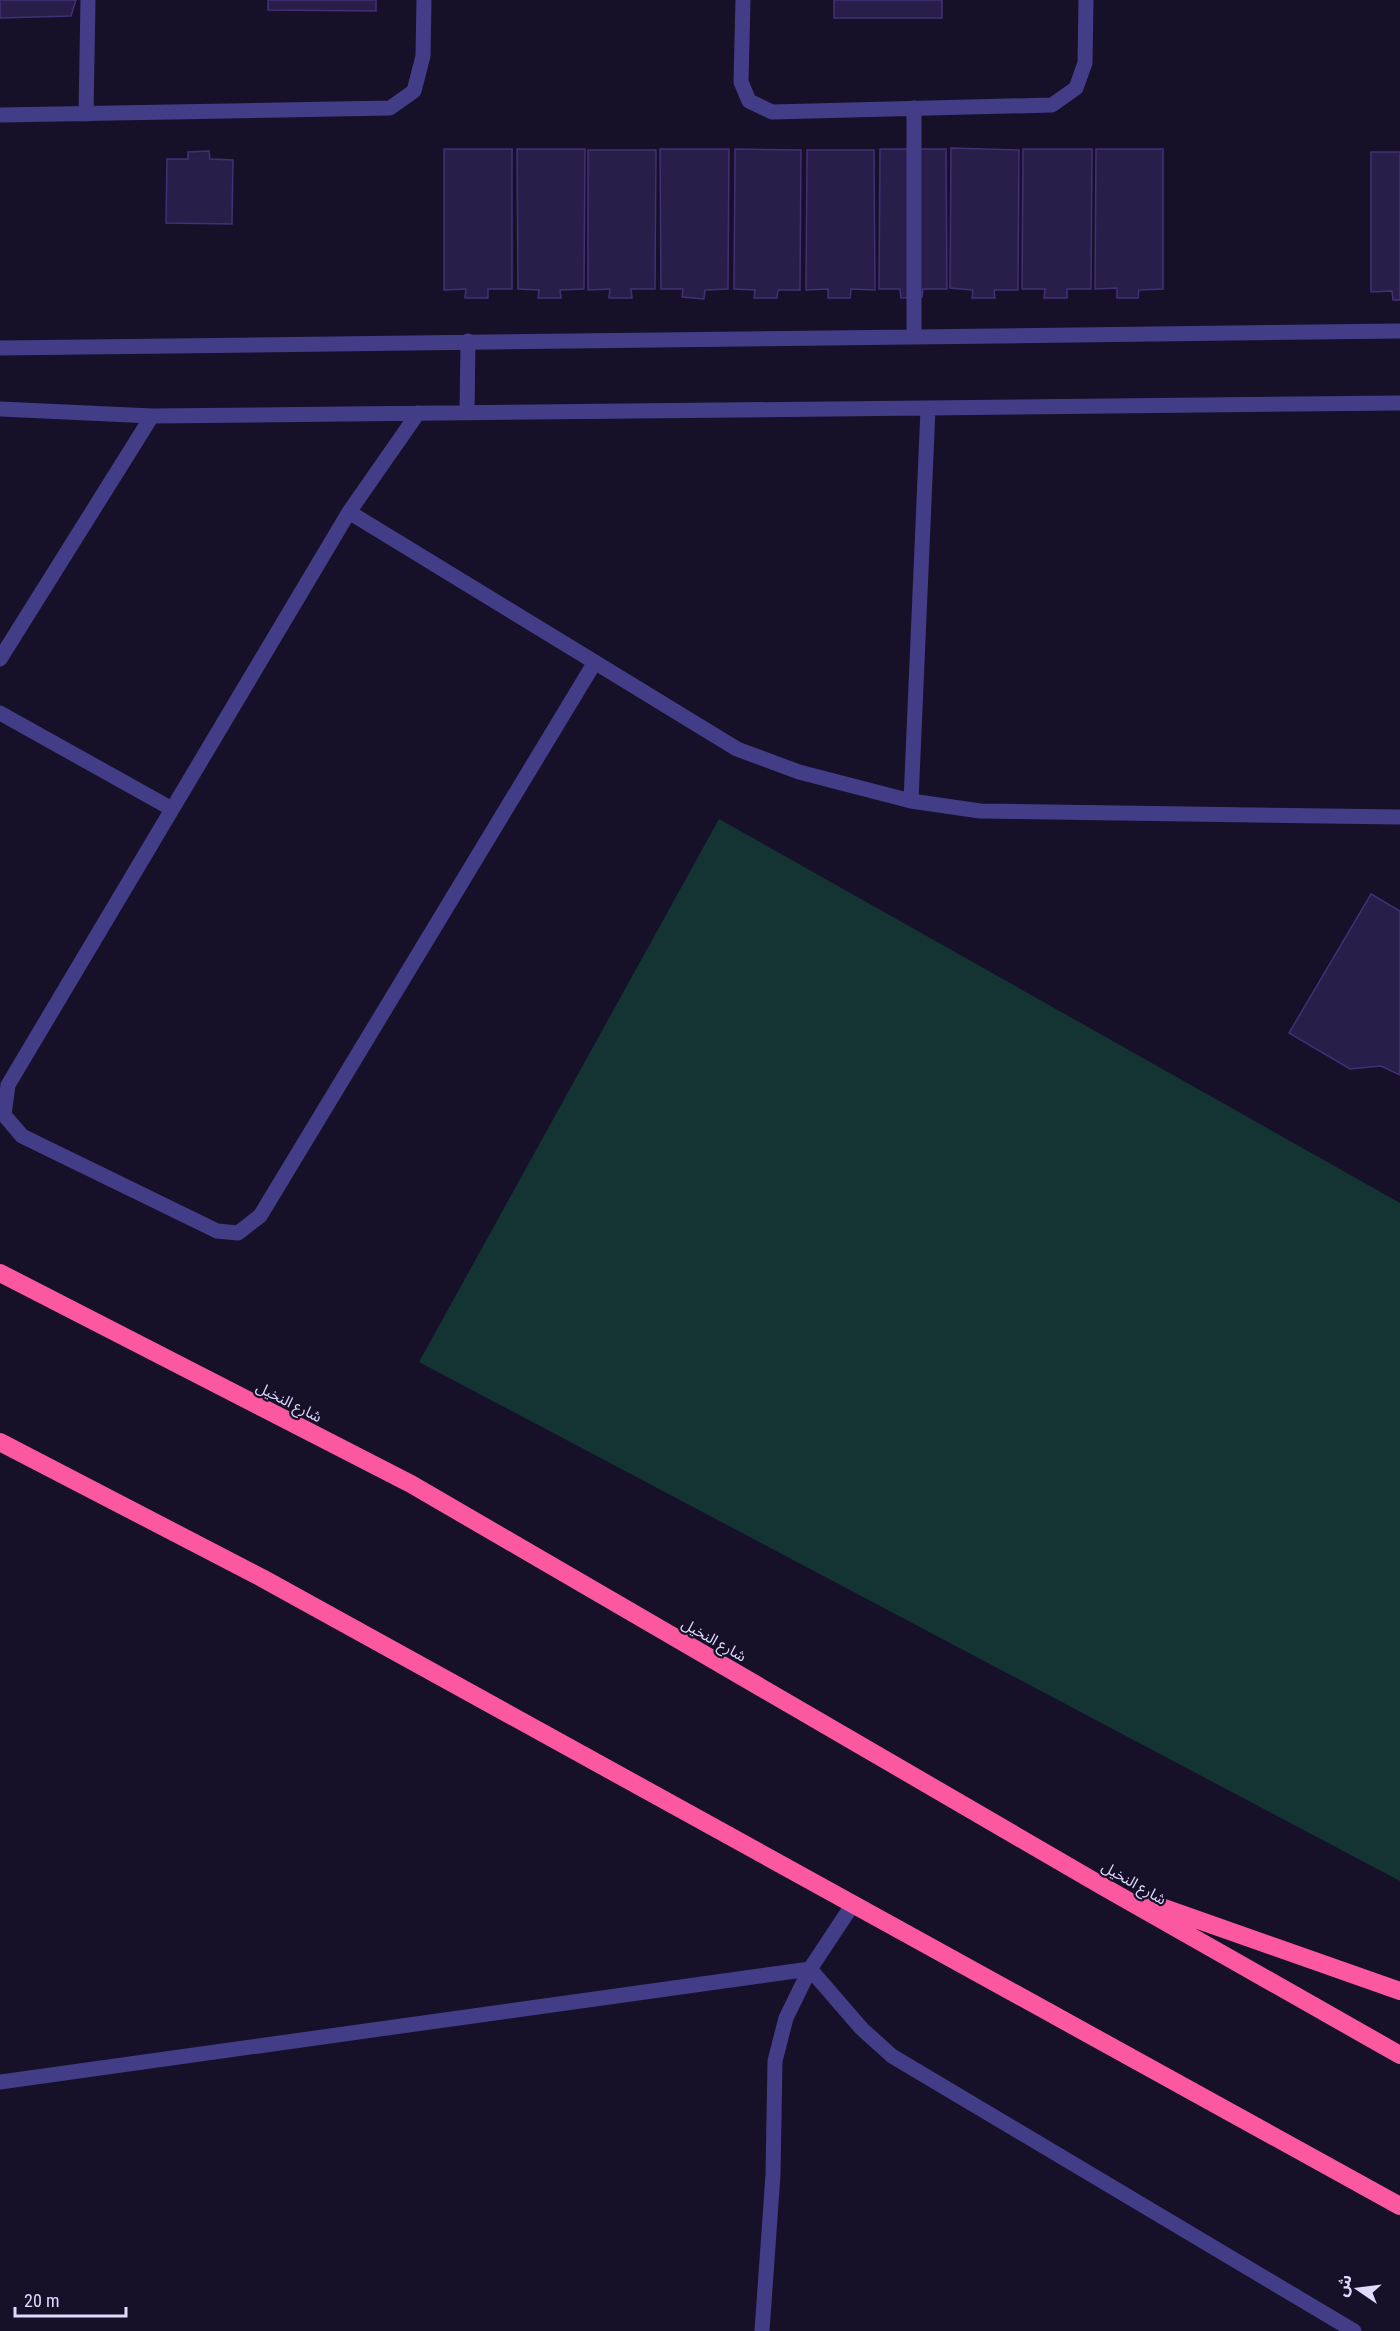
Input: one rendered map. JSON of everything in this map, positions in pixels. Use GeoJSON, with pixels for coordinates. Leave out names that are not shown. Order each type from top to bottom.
{"type":"FeatureCollection","features":[{"type":"Feature","properties":{"kind":"highway","name":"شارع النخيل"},"geometry":{"type":"LineString","coordinates":[[0,1273],[411,1484],[1104,1887],[1400,2055]]}},
{"type":"Feature","properties":{"kind":"highway"},"geometry":{"type":"LineString","coordinates":[[0,1442],[262,1578],[1400,2206]]}},
{"type":"Feature","properties":{"kind":"highway"},"geometry":{"type":"LineString","coordinates":[[1104,1887],[1400,1991]]}},
{"type":"Feature","properties":{"kind":"street"},"geometry":{"type":"LineString","coordinates":[[86,114],[88,0]]}},
{"type":"Feature","properties":{"kind":"street"},"geometry":{"type":"LineString","coordinates":[[0,116],[390,108],[414,91],[423,56],[424,0]]}},
{"type":"Feature","properties":{"kind":"street"},"geometry":{"type":"LineString","coordinates":[[742,0],[741,82],[748,101],[772,112],[1052,105],[1076,88],[1085,63],[1086,0]]}},
{"type":"Feature","properties":{"kind":"street"},"geometry":{"type":"LineString","coordinates":[[914,108],[914,336]]}},
{"type":"Feature","properties":{"kind":"street"},"geometry":{"type":"LineString","coordinates":[[0,348],[1400,331]]}},
{"type":"Feature","properties":{"kind":"street"},"geometry":{"type":"LineString","coordinates":[[467,412],[468,341]]}},
{"type":"Feature","properties":{"kind":"street"},"geometry":{"type":"LineString","coordinates":[[0,409],[152,416],[1400,403]]}},
{"type":"Feature","properties":{"kind":"street"},"geometry":{"type":"LineString","coordinates":[[911,801],[928,409]]}},
{"type":"Feature","properties":{"kind":"street"},"geometry":{"type":"LineString","coordinates":[[418,413],[349,512],[8,1085],[3,1114],[22,1136],[217,1231],[238,1233],[261,1216],[595,662]]}},
{"type":"Feature","properties":{"kind":"street"},"geometry":{"type":"LineString","coordinates":[[0,659],[152,416]]}},
{"type":"Feature","properties":{"kind":"street"},"geometry":{"type":"LineString","coordinates":[[349,512],[736,749],[799,772],[911,801],[980,811],[1400,817]]}},
{"type":"Feature","properties":{"kind":"street"},"geometry":{"type":"LineString","coordinates":[[0,713],[172,808]]}},
{"type":"Feature","properties":{"kind":"street"},"geometry":{"type":"LineString","coordinates":[[762,2331],[773,2175],[775,2061],[786,2018],[810,1969],[853,1904]]}},
{"type":"Feature","properties":{"kind":"street"},"geometry":{"type":"LineString","coordinates":[[0,2082],[810,1969]]}},
{"type":"Feature","properties":{"kind":"street"},"geometry":{"type":"LineString","coordinates":[[810,1969],[862,2029],[892,2056],[1354,2331]]}},
{"type":"Feature","properties":{"kind":"green space"},"geometry":{"type":"Polygon","coordinates":[[[719,819],[1400,1203],[1400,1881],[419,1362],[719,819]]]}},
{"type":"Feature","properties":{"kind":"building"},"geometry":{"type":"Polygon","coordinates":[[[0,0],[76,0],[71,16],[0,18],[0,0]]]}},
{"type":"Feature","properties":{"kind":"building"},"geometry":{"type":"Polygon","coordinates":[[[268,0],[376,0],[376,11],[268,10],[268,0]]]}},
{"type":"Feature","properties":{"kind":"building"},"geometry":{"type":"Polygon","coordinates":[[[834,0],[942,0],[942,18],[834,18],[834,0]]]}},
{"type":"Feature","properties":{"kind":"building"},"geometry":{"type":"Polygon","coordinates":[[[951,148],[1019,150],[1018,290],[994,290],[995,298],[972,298],[973,290],[950,288],[951,148]]]}},
{"type":"Feature","properties":{"kind":"building"},"geometry":{"type":"Polygon","coordinates":[[[444,149],[512,149],[512,289],[488,289],[488,298],[465,298],[466,289],[444,290],[444,149]]]}},
{"type":"Feature","properties":{"kind":"building"},"geometry":{"type":"Polygon","coordinates":[[[517,149],[585,149],[584,289],[560,290],[561,298],[538,298],[539,290],[518,289],[517,149]]]}},
{"type":"Feature","properties":{"kind":"building"},"geometry":{"type":"Polygon","coordinates":[[[660,149],[729,149],[728,289],[705,290],[704,299],[682,297],[683,289],[661,289],[660,149]]]}},
{"type":"Feature","properties":{"kind":"building"},"geometry":{"type":"Polygon","coordinates":[[[735,149],[801,150],[800,290],[778,290],[777,298],[754,298],[755,290],[734,289],[735,149]]]}},
{"type":"Feature","properties":{"kind":"building"},"geometry":{"type":"Polygon","coordinates":[[[880,149],[946,149],[947,289],[923,289],[922,297],[901,298],[900,289],[879,289],[880,149]]]}},
{"type":"Feature","properties":{"kind":"building"},"geometry":{"type":"Polygon","coordinates":[[[1023,149],[1092,149],[1091,289],[1067,289],[1067,298],[1044,298],[1045,289],[1022,289],[1023,149]]]}},
{"type":"Feature","properties":{"kind":"building"},"geometry":{"type":"Polygon","coordinates":[[[1096,149],[1163,149],[1163,289],[1139,290],[1138,298],[1117,298],[1117,288],[1095,289],[1096,149]]]}},
{"type":"Feature","properties":{"kind":"building"},"geometry":{"type":"Polygon","coordinates":[[[588,150],[656,150],[655,289],[631,289],[632,298],[609,298],[610,289],[588,290],[588,150]]]}},
{"type":"Feature","properties":{"kind":"building"},"geometry":{"type":"Polygon","coordinates":[[[807,150],[874,150],[875,290],[851,289],[850,298],[828,298],[828,289],[806,290],[807,150]]]}},
{"type":"Feature","properties":{"kind":"building"},"geometry":{"type":"Polygon","coordinates":[[[209,151],[210,159],[233,160],[232,224],[166,223],[167,159],[188,159],[188,152],[209,151]]]}},
{"type":"Feature","properties":{"kind":"building"},"geometry":{"type":"Polygon","coordinates":[[[1371,152],[1400,152],[1400,300],[1393,300],[1392,291],[1371,292],[1371,152]]]}},
{"type":"Feature","properties":{"kind":"building"},"geometry":{"type":"Polygon","coordinates":[[[1371,894],[1400,911],[1400,1075],[1381,1066],[1350,1069],[1289,1033],[1371,894]]]}}]}
